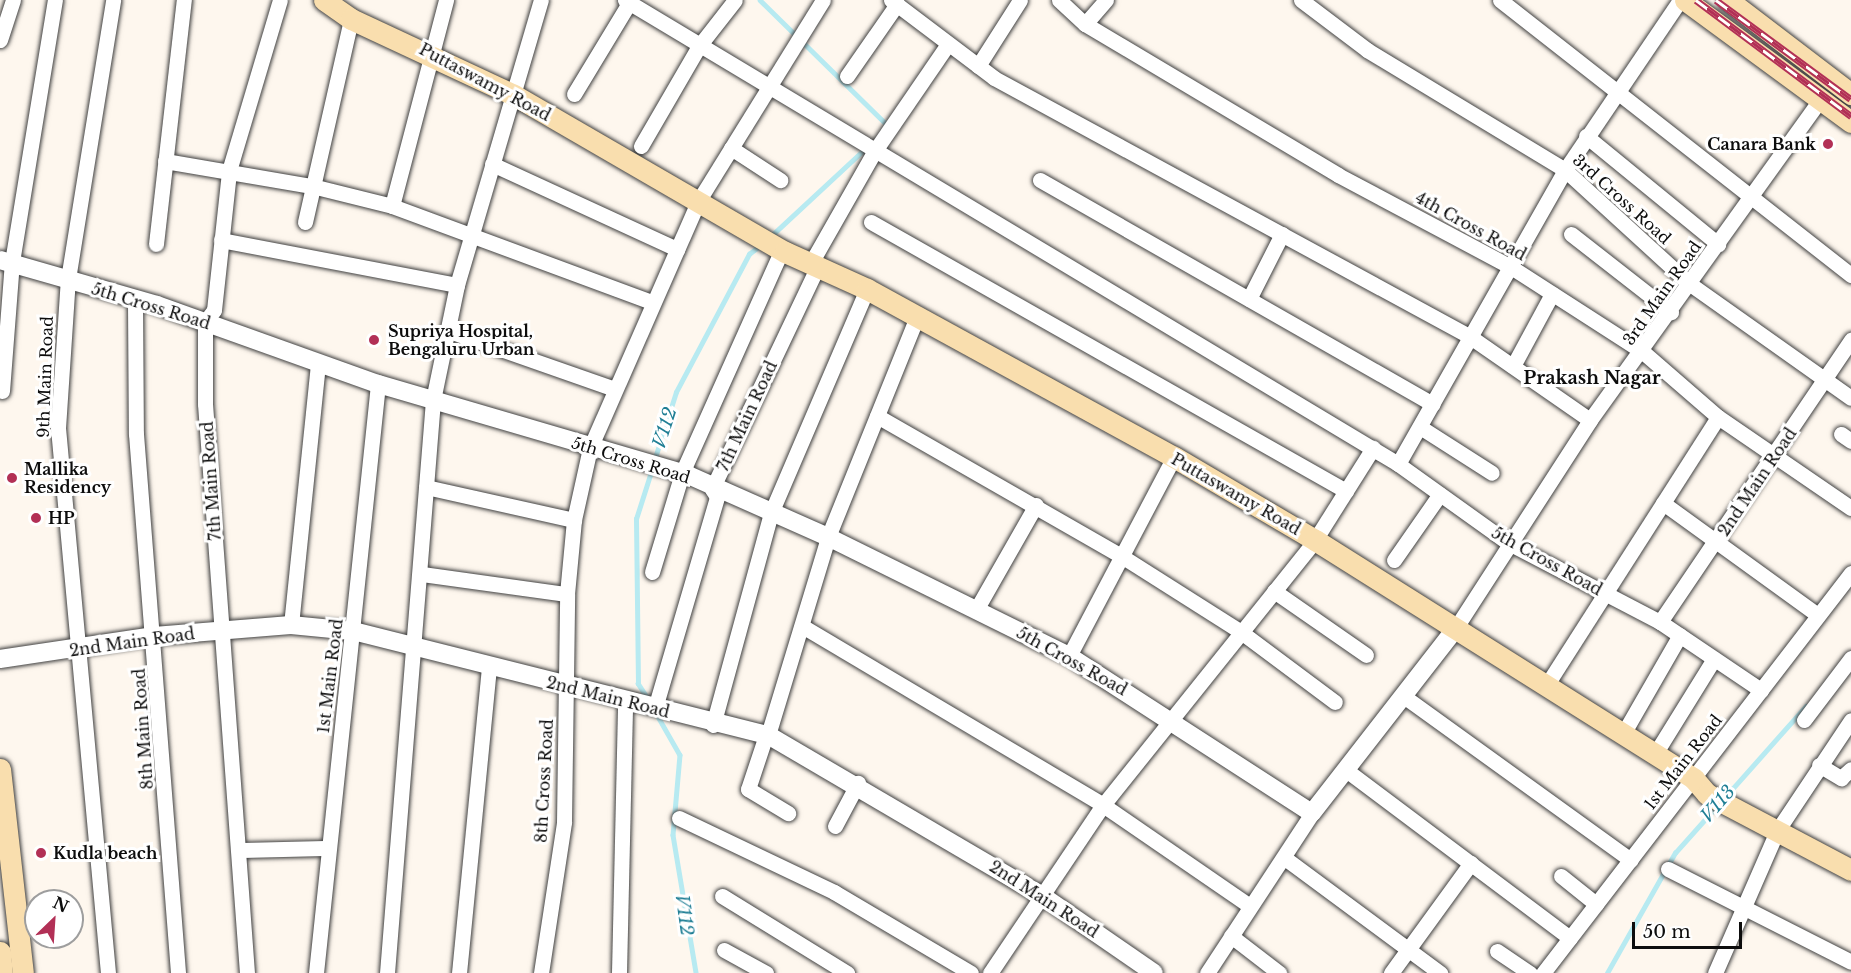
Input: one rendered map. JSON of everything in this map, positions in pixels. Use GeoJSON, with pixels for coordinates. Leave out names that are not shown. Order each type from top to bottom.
{"type":"FeatureCollection","features":[{"type":"Feature","properties":{"kind":"main road","name":"Puttaswamy Road"},"geometry":{"type":"LineString","coordinates":[[324,0],[351,19],[430,52],[514,95],[768,241],[867,289],[916,319],[1174,457],[1315,540],[1655,754],[1701,787],[1777,831]]}},
{"type":"Feature","properties":{"kind":"main road"},"geometry":{"type":"LineString","coordinates":[[1685,0],[1851,122]]}},
{"type":"Feature","properties":{"kind":"main road"},"geometry":{"type":"LineString","coordinates":[[1738,3],[1851,94]]}},
{"type":"Feature","properties":{"kind":"main road"},"geometry":{"type":"LineString","coordinates":[[0,769],[23,973]]}},
{"type":"Feature","properties":{"kind":"main road"},"geometry":{"type":"LineString","coordinates":[[1777,831],[1851,870]]}},
{"type":"Feature","properties":{"kind":"main road"},"geometry":{"type":"LineString","coordinates":[[0,952],[2,973]]}},
{"type":"Feature","properties":{"kind":"street"},"geometry":{"type":"LineString","coordinates":[[0,40],[13,0]]}},
{"type":"Feature","properties":{"kind":"street"},"geometry":{"type":"LineString","coordinates":[[2,391],[6,261],[55,0]]}},
{"type":"Feature","properties":{"kind":"street","name":"9th Main Road"},"geometry":{"type":"LineString","coordinates":[[108,973],[82,649],[58,428],[68,279],[114,0]]}},
{"type":"Feature","properties":{"kind":"street"},"geometry":{"type":"LineString","coordinates":[[156,244],[184,0]]}},
{"type":"Feature","properties":{"kind":"street","name":"7th Main Road"},"geometry":{"type":"LineString","coordinates":[[247,973],[221,630],[205,322],[214,310],[228,171],[280,0]]}},
{"type":"Feature","properties":{"kind":"street"},"geometry":{"type":"LineString","coordinates":[[392,206],[430,52],[446,0]]}},
{"type":"Feature","properties":{"kind":"street"},"geometry":{"type":"LineString","coordinates":[[387,973],[422,574],[433,400],[457,285],[475,237],[492,164],[540,0]]}},
{"type":"Feature","properties":{"kind":"street"},"geometry":{"type":"LineString","coordinates":[[641,146],[699,46],[735,0]]}},
{"type":"Feature","properties":{"kind":"street","name":"8th Cross Road"},"geometry":{"type":"LineString","coordinates":[[541,973],[564,822],[567,594],[574,520],[590,448],[612,388],[699,200],[823,0]]}},
{"type":"Feature","properties":{"kind":"street"},"geometry":{"type":"LineString","coordinates":[[978,66],[1020,0]]}},
{"type":"Feature","properties":{"kind":"street","name":"4th Cross Road"},"geometry":{"type":"LineString","coordinates":[[1059,0],[1086,24],[1338,175],[1511,267],[1643,352],[1718,417],[1851,508]]}},
{"type":"Feature","properties":{"kind":"street"},"geometry":{"type":"LineString","coordinates":[[1086,24],[1106,0]]}},
{"type":"Feature","properties":{"kind":"street","name":"3rd Cross Road"},"geometry":{"type":"LineString","coordinates":[[1301,0],[1367,50],[1565,170],[1690,284],[1851,398]]}},
{"type":"Feature","properties":{"kind":"street"},"geometry":{"type":"LineString","coordinates":[[1500,0],[1616,89],[1750,200],[1851,275]]}},
{"type":"Feature","properties":{"kind":"street"},"geometry":{"type":"LineString","coordinates":[[1398,464],[1565,170],[1616,89],[1680,0]]}},
{"type":"Feature","properties":{"kind":"street"},"geometry":{"type":"LineString","coordinates":[[574,94],[629,1]]}},
{"type":"Feature","properties":{"kind":"street","name":"5th Cross Road"},"geometry":{"type":"LineString","coordinates":[[629,1],[768,90],[1373,448],[1507,542],[1660,622],[1761,690]]}},
{"type":"Feature","properties":{"kind":"street"},"geometry":{"type":"LineString","coordinates":[[847,76],[894,2],[978,66],[1469,336],[1590,420]]}},
{"type":"Feature","properties":{"kind":"street"},"geometry":{"type":"LineString","coordinates":[[305,222],[351,19]]}},
{"type":"Feature","properties":{"kind":"street","name":"7th Main Road"},"geometry":{"type":"LineString","coordinates":[[650,707],[665,673],[717,497],[712,489],[814,265],[870,149],[948,44]]}},
{"type":"Feature","properties":{"kind":"street","name":"3rd Main Road"},"geometry":{"type":"LineString","coordinates":[[1455,629],[1507,542],[1590,420],[1643,352],[1820,100]]}},
{"type":"Feature","properties":{"kind":"street"},"geometry":{"type":"LineString","coordinates":[[1586,136],[1718,244]]}},
{"type":"Feature","properties":{"kind":"street"},"geometry":{"type":"LineString","coordinates":[[731,148],[780,180]]}},
{"type":"Feature","properties":{"kind":"street"},"geometry":{"type":"LineString","coordinates":[[165,161],[312,186],[392,206],[651,302]]}},
{"type":"Feature","properties":{"kind":"street"},"geometry":{"type":"LineString","coordinates":[[492,164],[677,249]]}},
{"type":"Feature","properties":{"kind":"street"},"geometry":{"type":"LineString","coordinates":[[1040,180],[1433,404]]}},
{"type":"Feature","properties":{"kind":"street"},"geometry":{"type":"LineString","coordinates":[[871,222],[1346,491]]}},
{"type":"Feature","properties":{"kind":"street"},"geometry":{"type":"LineString","coordinates":[[1248,299],[1282,234]]}},
{"type":"Feature","properties":{"kind":"street"},"geometry":{"type":"LineString","coordinates":[[1570,234],[1671,312]]}},
{"type":"Feature","properties":{"kind":"street"},"geometry":{"type":"LineString","coordinates":[[220,240],[457,285]]}},
{"type":"Feature","properties":{"kind":"street"},"geometry":{"type":"LineString","coordinates":[[652,572],[682,473],[768,241]]}},
{"type":"Feature","properties":{"kind":"street","name":"5th Cross Road"},"geometry":{"type":"LineString","coordinates":[[6,261],[68,279],[135,303],[205,322],[378,384],[590,448],[682,473],[712,489],[828,537],[1069,656],[1170,716],[1312,813]]}},
{"type":"Feature","properties":{"kind":"street"},"geometry":{"type":"LineString","coordinates":[[712,725],[771,513],[867,289]]}},
{"type":"Feature","properties":{"kind":"street"},"geometry":{"type":"LineString","coordinates":[[1513,366],[1552,294]]}},
{"type":"Feature","properties":{"kind":"street","name":"8th Main Road"},"geometry":{"type":"LineString","coordinates":[[135,303],[132,369],[178,973]]}},
{"type":"Feature","properties":{"kind":"street"},"geometry":{"type":"LineString","coordinates":[[788,813],[748,789],[802,626],[828,537],[916,319]]}},
{"type":"Feature","properties":{"kind":"street"},"geometry":{"type":"LineString","coordinates":[[449,331],[612,388]]}},
{"type":"Feature","properties":{"kind":"street","name":"2nd Main Road"},"geometry":{"type":"LineString","coordinates":[[1660,622],[1776,456],[1850,343]]}},
{"type":"Feature","properties":{"kind":"street"},"geometry":{"type":"LineString","coordinates":[[291,625],[318,364]]}},
{"type":"Feature","properties":{"kind":"street","name":"1st Main Road"},"geometry":{"type":"LineString","coordinates":[[316,973],[327,848],[353,631],[378,384]]}},
{"type":"Feature","properties":{"kind":"street"},"geometry":{"type":"LineString","coordinates":[[877,416],[1036,505],[1123,557],[1241,632],[1335,702]]}},
{"type":"Feature","properties":{"kind":"street"},"geometry":{"type":"LineString","coordinates":[[1546,686],[1718,417]]}},
{"type":"Feature","properties":{"kind":"street"},"geometry":{"type":"LineString","coordinates":[[1420,427],[1492,473]]}},
{"type":"Feature","properties":{"kind":"street"},"geometry":{"type":"LineString","coordinates":[[990,973],[1103,804],[1170,716],[1315,540],[1373,448]]}},
{"type":"Feature","properties":{"kind":"street"},"geometry":{"type":"LineString","coordinates":[[1069,656],[1174,457]]}},
{"type":"Feature","properties":{"kind":"street"},"geometry":{"type":"LineString","coordinates":[[426,487],[574,520]]}},
{"type":"Feature","properties":{"kind":"street"},"geometry":{"type":"LineString","coordinates":[[1394,560],[1440,494]]}},
{"type":"Feature","properties":{"kind":"street"},"geometry":{"type":"LineString","coordinates":[[1663,503],[1718,539],[1818,615]]}},
{"type":"Feature","properties":{"kind":"street"},"geometry":{"type":"LineString","coordinates":[[976,610],[1036,505]]}},
{"type":"Feature","properties":{"kind":"street","name":"1st Main Road"},"geometry":{"type":"LineString","coordinates":[[1543,973],[1630,860],[1701,787],[1761,690],[1851,573]]}},
{"type":"Feature","properties":{"kind":"street"},"geometry":{"type":"LineString","coordinates":[[422,574],[567,594]]}},
{"type":"Feature","properties":{"kind":"street"},"geometry":{"type":"LineString","coordinates":[[1274,591],[1366,655]]}},
{"type":"Feature","properties":{"kind":"street","name":"2nd Main Road"},"geometry":{"type":"LineString","coordinates":[[0,659],[82,649],[154,636],[221,630],[291,625],[353,631],[414,649],[625,700],[712,725],[767,735],[858,783],[1041,895],[1154,973]]}},
{"type":"Feature","properties":{"kind":"street"},"geometry":{"type":"LineString","coordinates":[[802,626],[1103,804],[1250,906]]}},
{"type":"Feature","properties":{"kind":"street"},"geometry":{"type":"LineString","coordinates":[[1207,973],[1250,906],[1286,859],[1312,813],[1455,629]]}},
{"type":"Feature","properties":{"kind":"street"},"geometry":{"type":"LineString","coordinates":[[1623,734],[1680,635]]}},
{"type":"Feature","properties":{"kind":"street"},"geometry":{"type":"LineString","coordinates":[[1804,720],[1851,658]]}},
{"type":"Feature","properties":{"kind":"street"},"geometry":{"type":"LineString","coordinates":[[1655,754],[1714,659]]}},
{"type":"Feature","properties":{"kind":"street"},"geometry":{"type":"LineString","coordinates":[[459,973],[489,667]]}},
{"type":"Feature","properties":{"kind":"street"},"geometry":{"type":"LineString","coordinates":[[1402,695],[1630,860]]}},
{"type":"Feature","properties":{"kind":"street"},"geometry":{"type":"LineString","coordinates":[[619,973],[625,700]]}},
{"type":"Feature","properties":{"kind":"street"},"geometry":{"type":"LineString","coordinates":[[1715,973],[1777,831],[1851,720]]}},
{"type":"Feature","properties":{"kind":"street"},"geometry":{"type":"LineString","coordinates":[[1819,765],[1841,778],[1851,769]]}},
{"type":"Feature","properties":{"kind":"street"},"geometry":{"type":"LineString","coordinates":[[1346,770],[1570,938]]}},
{"type":"Feature","properties":{"kind":"street"},"geometry":{"type":"LineString","coordinates":[[835,826],[858,783]]}},
{"type":"Feature","properties":{"kind":"street"},"geometry":{"type":"LineString","coordinates":[[679,818],[834,892],[971,973]]}},
{"type":"Feature","properties":{"kind":"street"},"geometry":{"type":"LineString","coordinates":[[239,850],[327,848]]}},
{"type":"Feature","properties":{"kind":"street"},"geometry":{"type":"LineString","coordinates":[[1286,859],[1440,973]]}},
{"type":"Feature","properties":{"kind":"street"},"geometry":{"type":"LineString","coordinates":[[1391,973],[1471,863]]}},
{"type":"Feature","properties":{"kind":"street"},"geometry":{"type":"LineString","coordinates":[[1668,869],[1851,962]]}},
{"type":"Feature","properties":{"kind":"street"},"geometry":{"type":"LineString","coordinates":[[1561,876],[1596,904]]}},
{"type":"Feature","properties":{"kind":"street"},"geometry":{"type":"LineString","coordinates":[[722,897],[847,973]]}},
{"type":"Feature","properties":{"kind":"street"},"geometry":{"type":"LineString","coordinates":[[1231,936],[1279,973]]}},
{"type":"Feature","properties":{"kind":"street"},"geometry":{"type":"LineString","coordinates":[[724,950],[766,973]]}},
{"type":"Feature","properties":{"kind":"street"},"geometry":{"type":"LineString","coordinates":[[1497,951],[1530,973]]}},
{"type":"Feature","properties":{"kind":"waterway","name":"V112"},"geometry":{"type":"LineString","coordinates":[[760,0],[887,125]]}},
{"type":"Feature","properties":{"kind":"waterway","name":"V112"},"geometry":{"type":"LineString","coordinates":[[770,237],[867,147]]}},
{"type":"Feature","properties":{"kind":"waterway","name":"V112"},"geometry":{"type":"LineString","coordinates":[[654,461],[676,392],[749,254],[761,245]]}},
{"type":"Feature","properties":{"kind":"waterway","name":"V112"},"geometry":{"type":"LineString","coordinates":[[647,698],[638,684],[636,519],[652,469]]}},
{"type":"Feature","properties":{"kind":"waterway","name":"V113"},"geometry":{"type":"LineString","coordinates":[[1726,796],[1806,706]]}},
{"type":"Feature","properties":{"kind":"waterway","name":"V112"},"geometry":{"type":"LineString","coordinates":[[656,713],[680,755],[673,835],[696,973]]}},
{"type":"Feature","properties":{"kind":"waterway","name":"V113"},"geometry":{"type":"LineString","coordinates":[[1607,973],[1675,853],[1716,807]]}},
{"type":"Feature","properties":{"kind":"railway"},"geometry":{"type":"LineString","coordinates":[[1696,0],[1851,116]]}},
{"type":"Feature","properties":{"kind":"railway"},"geometry":{"type":"LineString","coordinates":[[1716,0],[1851,99]]}},
{"type":"Feature","properties":{"kind":"place","name":"Canara Bank"},"geometry":{"type":"Point","coordinates":[1828,144]}},
{"type":"Feature","properties":{"kind":"place","name":"Supriya Hospital, Bengaluru Urban"},"geometry":{"type":"Point","coordinates":[374,340]}},
{"type":"Feature","properties":{"kind":"place","name":"Mallika Residency"},"geometry":{"type":"Point","coordinates":[12,478]}},
{"type":"Feature","properties":{"kind":"place","name":"HP"},"geometry":{"type":"Point","coordinates":[36,518]}},
{"type":"Feature","properties":{"kind":"place","name":"Kudla beach"},"geometry":{"type":"Point","coordinates":[41,853]}},
{"type":"Feature","properties":{"kind":"district","name":"Prakash Nagar"},"geometry":{"type":"Point","coordinates":[1592,378]}}]}
